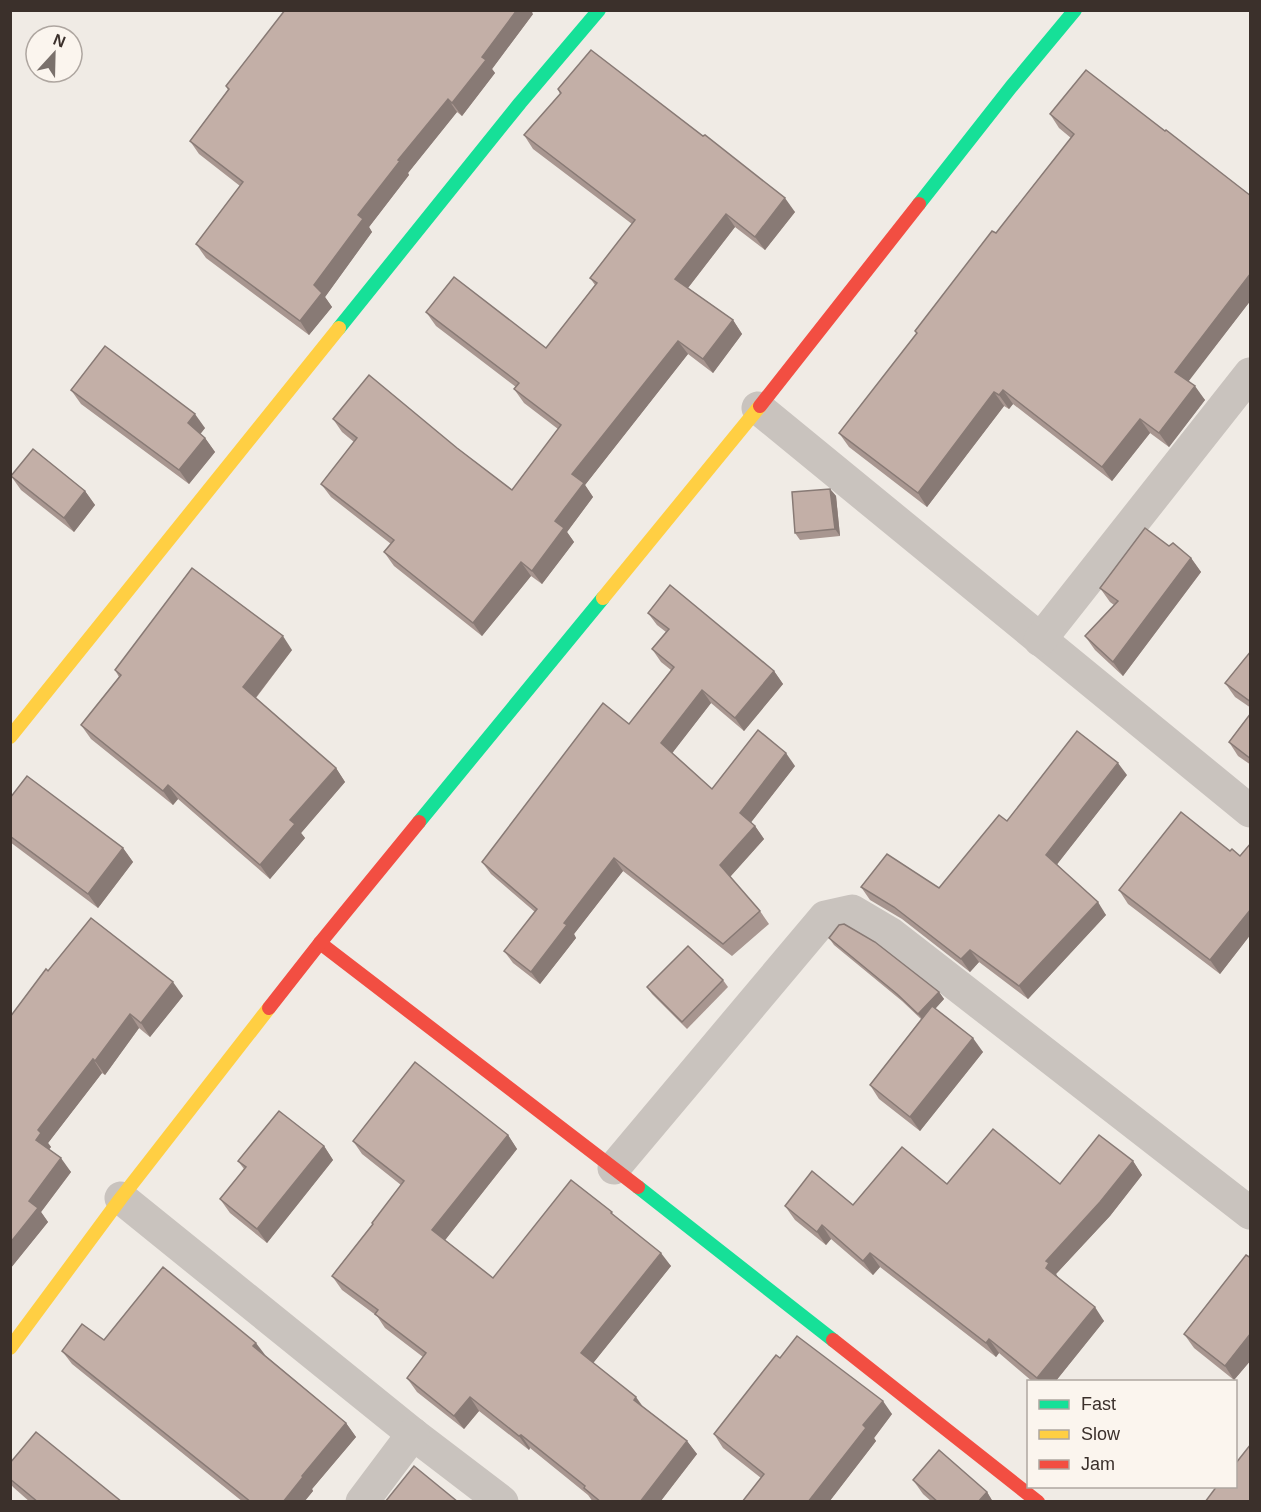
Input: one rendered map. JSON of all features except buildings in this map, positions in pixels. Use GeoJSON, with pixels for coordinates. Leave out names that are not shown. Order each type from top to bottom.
{"type":"FeatureCollection","features":[{"type":"Feature","properties":{"kind":"street"},"geometry":{"type":"LineString","coordinates":[[10,737],[520,102],[599,10]]}},
{"type":"Feature","properties":{"kind":"street"},"geometry":{"type":"LineString","coordinates":[[10,1348],[121,1198],[320,943],[758,408],[1011,87],[1075,10]]}},
{"type":"Feature","properties":{"kind":"street"},"geometry":{"type":"LineString","coordinates":[[1040,640],[1247,388]]}},
{"type":"Feature","properties":{"kind":"street"},"geometry":{"type":"LineString","coordinates":[[758,408],[1251,811]]}},
{"type":"Feature","properties":{"kind":"street"},"geometry":{"type":"LineString","coordinates":[[614,1168],[825,918],[852,911],[891,934],[1251,1213]]}},
{"type":"Feature","properties":{"kind":"street"},"geometry":{"type":"LineString","coordinates":[[320,943],[614,1168],[1038,1502]]}},
{"type":"Feature","properties":{"kind":"street"},"geometry":{"type":"LineString","coordinates":[[121,1198],[413,1434],[502,1502]]}},
{"type":"Feature","properties":{"kind":"street"},"geometry":{"type":"LineString","coordinates":[[362,1502],[413,1434]]}},
{"type":"Feature","properties":{"kind":"traffic: fast"},"geometry":{"type":"LineString","coordinates":[[339,328],[520,103],[599,10]]}},
{"type":"Feature","properties":{"kind":"traffic: fast"},"geometry":{"type":"LineString","coordinates":[[919,204],[1075,10]]}},
{"type":"Feature","properties":{"kind":"traffic: fast"},"geometry":{"type":"LineString","coordinates":[[419,822],[603,598]]}},
{"type":"Feature","properties":{"kind":"traffic: fast"},"geometry":{"type":"LineString","coordinates":[[638,1187],[833,1340]]}},
{"type":"Feature","properties":{"kind":"traffic: slow"},"geometry":{"type":"LineString","coordinates":[[10,737],[339,328]]}},
{"type":"Feature","properties":{"kind":"traffic: slow"},"geometry":{"type":"LineString","coordinates":[[603,598],[760,406]]}},
{"type":"Feature","properties":{"kind":"traffic: slow"},"geometry":{"type":"LineString","coordinates":[[10,1348],[121,1198],[269,1008]]}},
{"type":"Feature","properties":{"kind":"traffic: jam"},"geometry":{"type":"LineString","coordinates":[[760,406],[919,204]]}},
{"type":"Feature","properties":{"kind":"traffic: jam"},"geometry":{"type":"LineString","coordinates":[[269,1008],[419,822]]}},
{"type":"Feature","properties":{"kind":"traffic: jam"},"geometry":{"type":"LineString","coordinates":[[320,943],[638,1187]]}},
{"type":"Feature","properties":{"kind":"traffic: jam"},"geometry":{"type":"LineString","coordinates":[[833,1340],[1038,1502]]}}]}
